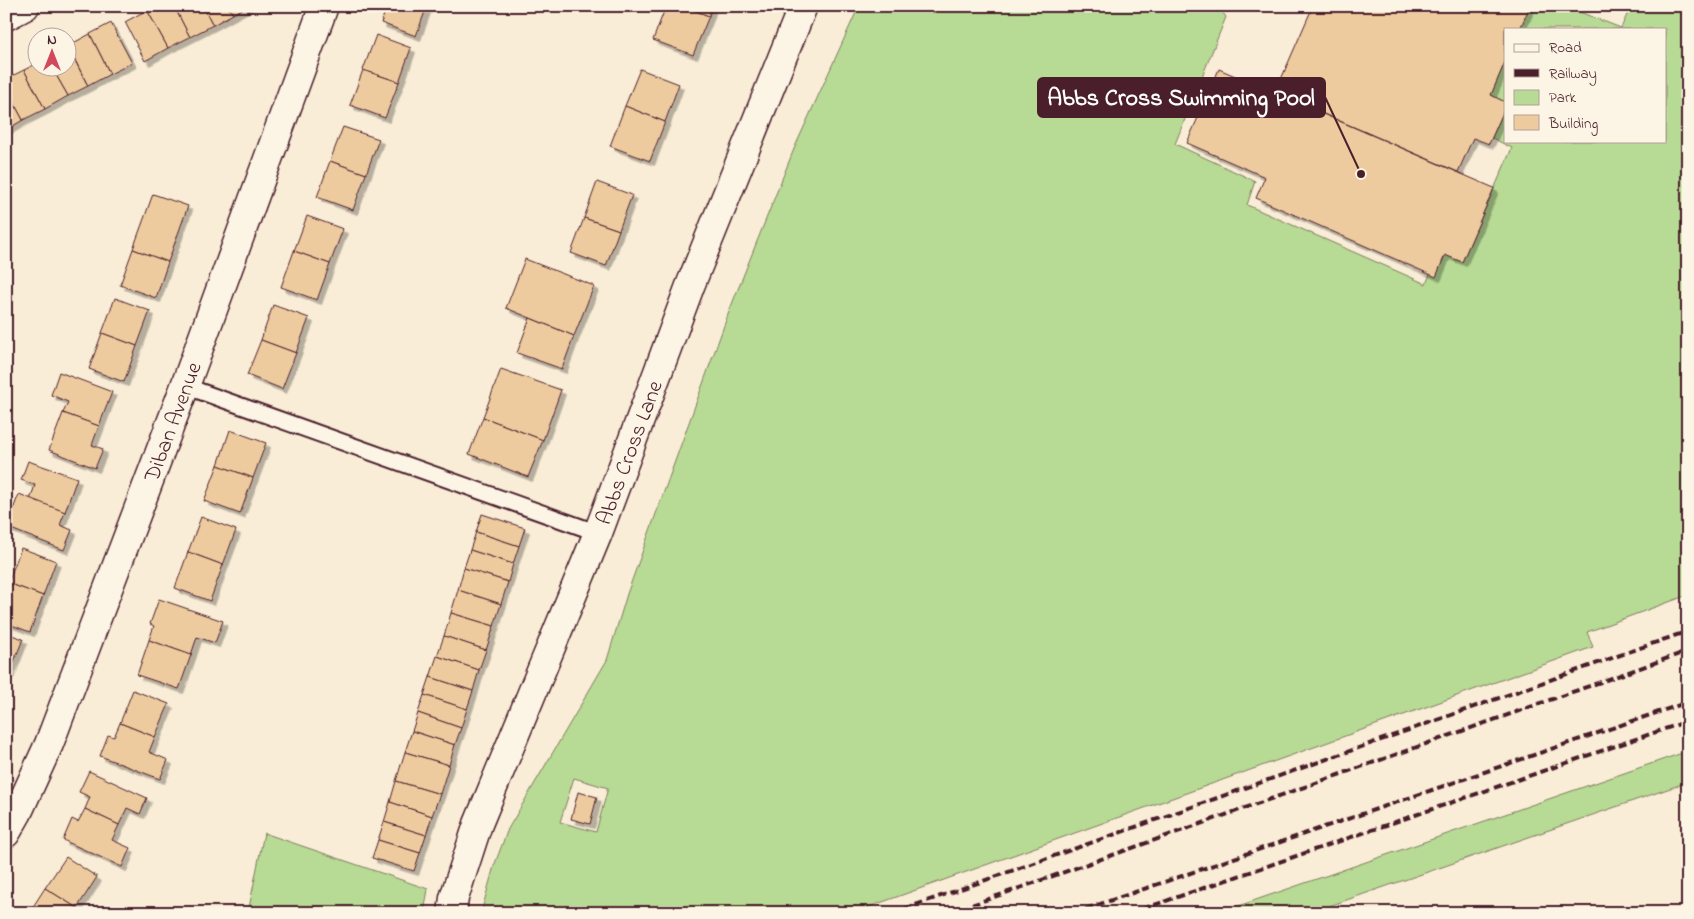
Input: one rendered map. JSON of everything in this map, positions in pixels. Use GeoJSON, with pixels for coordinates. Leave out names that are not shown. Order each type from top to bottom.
{"type":"FeatureCollection","features":[{"type":"Feature","properties":{"kind":"street"},"geometry":{"type":"LineString","coordinates":[[6,16],[25,6]]}},
{"type":"Feature","properties":{"kind":"street","name":"Diban Avenue"},"geometry":{"type":"LineString","coordinates":[[6,833],[18,812],[49,744],[185,386],[324,6]]}},
{"type":"Feature","properties":{"kind":"street","name":"Abbs Cross Lane"},"geometry":{"type":"LineString","coordinates":[[453,905],[478,824],[598,533],[690,286],[803,6]]}},
{"type":"Feature","properties":{"kind":"lane"},"geometry":{"type":"LineString","coordinates":[[185,386],[598,533]]}},
{"type":"Feature","properties":{"kind":"green space"},"geometry":{"type":"Polygon","coordinates":[[[859,6],[1218,6],[1226,17],[1175,144],[1255,181],[1247,205],[1426,284],[1430,274],[1436,276],[1445,255],[1462,262],[1512,148],[1492,138],[1504,110],[1504,142],[1666,142],[1666,28],[1621,28],[1631,6],[1688,6],[1688,595],[1587,632],[1593,647],[852,913],[481,913],[494,866],[508,829],[607,660],[627,594],[730,309],[794,149],[859,6]],[[574,778],[560,822],[596,832],[608,788],[574,778]]]}},
{"type":"Feature","properties":{"kind":"green space"},"geometry":{"type":"Polygon","coordinates":[[[1530,6],[1564,6],[1621,28],[1520,28],[1530,6]]]}},
{"type":"Feature","properties":{"kind":"green space"},"geometry":{"type":"Polygon","coordinates":[[[1504,64],[1504,102],[1491,95],[1504,64]]]}},
{"type":"Feature","properties":{"kind":"green space"},"geometry":{"type":"Polygon","coordinates":[[[1688,751],[1688,782],[1309,913],[1218,913],[1688,751]]]}},
{"type":"Feature","properties":{"kind":"green space"},"geometry":{"type":"Polygon","coordinates":[[[264,833],[428,889],[424,913],[248,913],[264,833]]]}},
{"type":"Feature","properties":{"kind":"building"},"geometry":{"type":"Polygon","coordinates":[[[154,6],[174,6],[190,37],[168,48],[147,10],[154,6]]]}},
{"type":"Feature","properties":{"kind":"building"},"geometry":{"type":"Polygon","coordinates":[[[174,6],[203,6],[213,25],[190,37],[174,6]]]}},
{"type":"Feature","properties":{"kind":"building"},"geometry":{"type":"Polygon","coordinates":[[[203,6],[228,6],[233,14],[213,25],[203,6]]]}},
{"type":"Feature","properties":{"kind":"building"},"geometry":{"type":"Polygon","coordinates":[[[228,6],[248,6],[233,14],[228,6]]]}},
{"type":"Feature","properties":{"kind":"building"},"geometry":{"type":"Polygon","coordinates":[[[387,6],[427,6],[416,36],[381,23],[387,6]]]}},
{"type":"Feature","properties":{"kind":"building"},"geometry":{"type":"Polygon","coordinates":[[[666,6],[683,6],[709,16],[693,55],[653,40],[666,6]]]}},
{"type":"Feature","properties":{"kind":"building"},"geometry":{"type":"Polygon","coordinates":[[[683,6],[712,6],[709,16],[683,6]]]}},
{"type":"Feature","properties":{"kind":"building"},"geometry":{"type":"Polygon","coordinates":[[[1313,6],[1530,6],[1520,28],[1504,28],[1504,64],[1491,95],[1504,102],[1504,110],[1489,144],[1473,138],[1458,172],[1275,93],[1313,6]]]}},
{"type":"Feature","properties":{"kind":"building"},"geometry":{"type":"Polygon","coordinates":[[[147,10],[168,48],[145,61],[125,22],[147,10]]]}},
{"type":"Feature","properties":{"kind":"building"},"geometry":{"type":"Polygon","coordinates":[[[111,23],[132,63],[110,74],[90,34],[111,23]]]}},
{"type":"Feature","properties":{"kind":"building"},"geometry":{"type":"Polygon","coordinates":[[[90,34],[110,74],[88,86],[78,66],[78,41],[90,34]]]}},
{"type":"Feature","properties":{"kind":"building"},"geometry":{"type":"Polygon","coordinates":[[[376,35],[411,48],[399,82],[363,70],[376,35]]]}},
{"type":"Feature","properties":{"kind":"building"},"geometry":{"type":"Polygon","coordinates":[[[78,66],[88,86],[68,96],[58,78],[78,78],[78,66]]]}},
{"type":"Feature","properties":{"kind":"building"},"geometry":{"type":"Polygon","coordinates":[[[28,68],[28,77],[24,70],[28,68]]]}},
{"type":"Feature","properties":{"kind":"building"},"geometry":{"type":"Polygon","coordinates":[[[640,69],[679,84],[665,122],[625,106],[640,69]]]}},
{"type":"Feature","properties":{"kind":"building"},"geometry":{"type":"Polygon","coordinates":[[[1219,69],[1494,188],[1462,262],[1445,255],[1436,277],[1256,198],[1265,177],[1187,143],[1219,69]]]}},
{"type":"Feature","properties":{"kind":"building"},"geometry":{"type":"Polygon","coordinates":[[[24,70],[45,109],[23,120],[6,88],[6,79],[24,70]]]}},
{"type":"Feature","properties":{"kind":"building"},"geometry":{"type":"Polygon","coordinates":[[[363,70],[399,82],[385,118],[350,105],[363,70]]]}},
{"type":"Feature","properties":{"kind":"building"},"geometry":{"type":"Polygon","coordinates":[[[28,78],[58,78],[68,96],[45,109],[28,78]]]}},
{"type":"Feature","properties":{"kind":"building"},"geometry":{"type":"Polygon","coordinates":[[[6,88],[23,120],[6,130],[6,88]]]}},
{"type":"Feature","properties":{"kind":"building"},"geometry":{"type":"Polygon","coordinates":[[[625,106],[665,122],[650,161],[610,146],[625,106]]]}},
{"type":"Feature","properties":{"kind":"building"},"geometry":{"type":"Polygon","coordinates":[[[343,127],[379,139],[366,174],[330,161],[343,127]]]}},
{"type":"Feature","properties":{"kind":"building"},"geometry":{"type":"Polygon","coordinates":[[[330,161],[366,174],[353,210],[317,197],[330,161]]]}},
{"type":"Feature","properties":{"kind":"building"},"geometry":{"type":"Polygon","coordinates":[[[597,182],[632,195],[619,230],[584,218],[597,182]]]}},
{"type":"Feature","properties":{"kind":"building"},"geometry":{"type":"Polygon","coordinates":[[[153,194],[188,206],[168,262],[133,249],[153,194]]]}},
{"type":"Feature","properties":{"kind":"building"},"geometry":{"type":"Polygon","coordinates":[[[307,216],[343,229],[330,264],[294,251],[307,216]]]}},
{"type":"Feature","properties":{"kind":"building"},"geometry":{"type":"Polygon","coordinates":[[[584,218],[619,230],[606,266],[571,253],[584,218]]]}},
{"type":"Feature","properties":{"kind":"building"},"geometry":{"type":"Polygon","coordinates":[[[133,249],[168,262],[156,298],[120,285],[133,249]]]}},
{"type":"Feature","properties":{"kind":"building"},"geometry":{"type":"Polygon","coordinates":[[[294,251],[330,264],[317,300],[281,287],[294,251]]]}},
{"type":"Feature","properties":{"kind":"building"},"geometry":{"type":"Polygon","coordinates":[[[525,259],[594,286],[574,336],[506,308],[525,259]]]}},
{"type":"Feature","properties":{"kind":"building"},"geometry":{"type":"Polygon","coordinates":[[[115,298],[150,311],[137,346],[102,333],[115,298]]]}},
{"type":"Feature","properties":{"kind":"building"},"geometry":{"type":"Polygon","coordinates":[[[273,305],[309,318],[296,353],[261,340],[273,305]]]}},
{"type":"Feature","properties":{"kind":"building"},"geometry":{"type":"Polygon","coordinates":[[[530,318],[574,336],[562,369],[517,353],[530,318]]]}},
{"type":"Feature","properties":{"kind":"building"},"geometry":{"type":"Polygon","coordinates":[[[102,333],[137,346],[124,382],[89,369],[102,333]]]}},
{"type":"Feature","properties":{"kind":"building"},"geometry":{"type":"Polygon","coordinates":[[[261,340],[296,353],[282,389],[247,375],[261,340]]]}},
{"type":"Feature","properties":{"kind":"building"},"geometry":{"type":"Polygon","coordinates":[[[501,369],[561,390],[543,440],[483,417],[501,369]]]}},
{"type":"Feature","properties":{"kind":"building"},"geometry":{"type":"Polygon","coordinates":[[[59,372],[112,392],[99,426],[63,413],[68,402],[51,395],[59,372]]]}},
{"type":"Feature","properties":{"kind":"building"},"geometry":{"type":"Polygon","coordinates":[[[63,413],[99,426],[92,445],[103,449],[95,468],[49,450],[63,413]]]}},
{"type":"Feature","properties":{"kind":"building"},"geometry":{"type":"Polygon","coordinates":[[[483,417],[543,440],[528,477],[469,454],[483,417]]]}},
{"type":"Feature","properties":{"kind":"building"},"geometry":{"type":"Polygon","coordinates":[[[230,430],[266,443],[253,478],[218,465],[230,430]]]}},
{"type":"Feature","properties":{"kind":"building"},"geometry":{"type":"Polygon","coordinates":[[[28,461],[77,478],[65,512],[30,500],[35,485],[21,480],[28,461]]]}},
{"type":"Feature","properties":{"kind":"building"},"geometry":{"type":"Polygon","coordinates":[[[218,465],[253,478],[240,514],[204,501],[218,465]]]}},
{"type":"Feature","properties":{"kind":"building"},"geometry":{"type":"Polygon","coordinates":[[[19,494],[65,512],[60,525],[72,530],[64,550],[6,527],[19,494]]]}},
{"type":"Feature","properties":{"kind":"building"},"geometry":{"type":"Polygon","coordinates":[[[482,514],[525,528],[519,546],[476,532],[482,514]]]}},
{"type":"Feature","properties":{"kind":"building"},"geometry":{"type":"Polygon","coordinates":[[[201,517],[236,530],[223,565],[188,552],[201,517]]]}},
{"type":"Feature","properties":{"kind":"building"},"geometry":{"type":"Polygon","coordinates":[[[476,532],[519,546],[513,564],[470,550],[476,532]]]}},
{"type":"Feature","properties":{"kind":"building"},"geometry":{"type":"Polygon","coordinates":[[[21,548],[56,561],[43,596],[8,583],[21,548]]]}},
{"type":"Feature","properties":{"kind":"building"},"geometry":{"type":"Polygon","coordinates":[[[470,550],[513,564],[508,582],[464,568],[470,550]]]}},
{"type":"Feature","properties":{"kind":"building"},"geometry":{"type":"Polygon","coordinates":[[[188,552],[223,565],[210,601],[175,588],[188,552]]]}},
{"type":"Feature","properties":{"kind":"building"},"geometry":{"type":"Polygon","coordinates":[[[464,568],[508,582],[501,604],[458,590],[464,568]]]}},
{"type":"Feature","properties":{"kind":"building"},"geometry":{"type":"Polygon","coordinates":[[[8,583],[43,596],[30,632],[6,623],[6,588],[8,583]]]}},
{"type":"Feature","properties":{"kind":"building"},"geometry":{"type":"Polygon","coordinates":[[[458,590],[501,604],[494,626],[451,613],[458,590]]]}},
{"type":"Feature","properties":{"kind":"building"},"geometry":{"type":"Polygon","coordinates":[[[159,599],[223,621],[215,643],[197,637],[191,655],[149,640],[154,626],[150,624],[159,599]]]}},
{"type":"Feature","properties":{"kind":"building"},"geometry":{"type":"Polygon","coordinates":[[[451,613],[494,626],[486,650],[444,636],[451,613]]]}},
{"type":"Feature","properties":{"kind":"building"},"geometry":{"type":"Polygon","coordinates":[[[6,633],[23,639],[9,674],[6,673],[6,633]]]}},
{"type":"Feature","properties":{"kind":"building"},"geometry":{"type":"Polygon","coordinates":[[[444,636],[486,650],[479,670],[437,656],[444,636]]]}},
{"type":"Feature","properties":{"kind":"building"},"geometry":{"type":"Polygon","coordinates":[[[149,640],[191,655],[179,689],[137,675],[149,640]]]}},
{"type":"Feature","properties":{"kind":"building"},"geometry":{"type":"Polygon","coordinates":[[[437,656],[479,670],[473,691],[430,677],[437,656]]]}},
{"type":"Feature","properties":{"kind":"building"},"geometry":{"type":"Polygon","coordinates":[[[430,677],[473,691],[467,709],[424,695],[430,677]]]}},
{"type":"Feature","properties":{"kind":"building"},"geometry":{"type":"Polygon","coordinates":[[[133,690],[169,704],[155,737],[120,723],[133,690]]]}},
{"type":"Feature","properties":{"kind":"building"},"geometry":{"type":"Polygon","coordinates":[[[424,695],[467,709],[461,728],[418,713],[424,695]]]}},
{"type":"Feature","properties":{"kind":"building"},"geometry":{"type":"Polygon","coordinates":[[[418,713],[461,728],[455,745],[412,731],[418,713]]]}},
{"type":"Feature","properties":{"kind":"building"},"geometry":{"type":"Polygon","coordinates":[[[120,723],[155,737],[149,752],[168,760],[160,779],[100,756],[108,735],[114,737],[120,723]]]}},
{"type":"Feature","properties":{"kind":"building"},"geometry":{"type":"Polygon","coordinates":[[[412,731],[455,745],[449,765],[405,752],[412,731]]]}},
{"type":"Feature","properties":{"kind":"building"},"geometry":{"type":"Polygon","coordinates":[[[405,752],[449,765],[440,794],[396,781],[405,752]]]}},
{"type":"Feature","properties":{"kind":"building"},"geometry":{"type":"Polygon","coordinates":[[[89,771],[147,798],[140,814],[127,808],[119,825],[85,809],[90,797],[79,792],[89,771]]]}},
{"type":"Feature","properties":{"kind":"building"},"geometry":{"type":"Polygon","coordinates":[[[396,781],[440,794],[432,816],[390,802],[396,781]]]}},
{"type":"Feature","properties":{"kind":"building"},"geometry":{"type":"Polygon","coordinates":[[[578,792],[597,797],[590,824],[571,819],[578,792]]]}},
{"type":"Feature","properties":{"kind":"building"},"geometry":{"type":"Polygon","coordinates":[[[390,802],[432,816],[426,835],[384,822],[390,802]]]}},
{"type":"Feature","properties":{"kind":"building"},"geometry":{"type":"Polygon","coordinates":[[[85,809],[119,825],[112,840],[130,848],[122,867],[63,840],[72,819],[78,822],[85,809]]]}},
{"type":"Feature","properties":{"kind":"building"},"geometry":{"type":"Polygon","coordinates":[[[384,822],[426,835],[420,853],[378,840],[384,822]]]}},
{"type":"Feature","properties":{"kind":"building"},"geometry":{"type":"Polygon","coordinates":[[[378,840],[420,853],[414,871],[372,858],[378,840]]]}},
{"type":"Feature","properties":{"kind":"building"},"geometry":{"type":"Polygon","coordinates":[[[66,857],[97,877],[77,908],[45,888],[66,857]]]}},
{"type":"Feature","properties":{"kind":"building"},"geometry":{"type":"Polygon","coordinates":[[[45,888],[77,908],[74,913],[29,913],[45,888]]]}},
{"type":"Feature","properties":{"kind":"railway"},"geometry":{"type":"LineString","coordinates":[[893,913],[1688,631]]}},
{"type":"Feature","properties":{"kind":"railway"},"geometry":{"type":"LineString","coordinates":[[949,913],[1688,651]]}},
{"type":"Feature","properties":{"kind":"railway"},"geometry":{"type":"LineString","coordinates":[[1074,913],[1688,702]]}},
{"type":"Feature","properties":{"kind":"railway"},"geometry":{"type":"LineString","coordinates":[[1131,913],[1688,721]]}},
{"type":"Feature","properties":{"kind":"place","name":"Abbs Cross Swimming Pool"},"geometry":{"type":"Point","coordinates":[1361,174]}}]}
